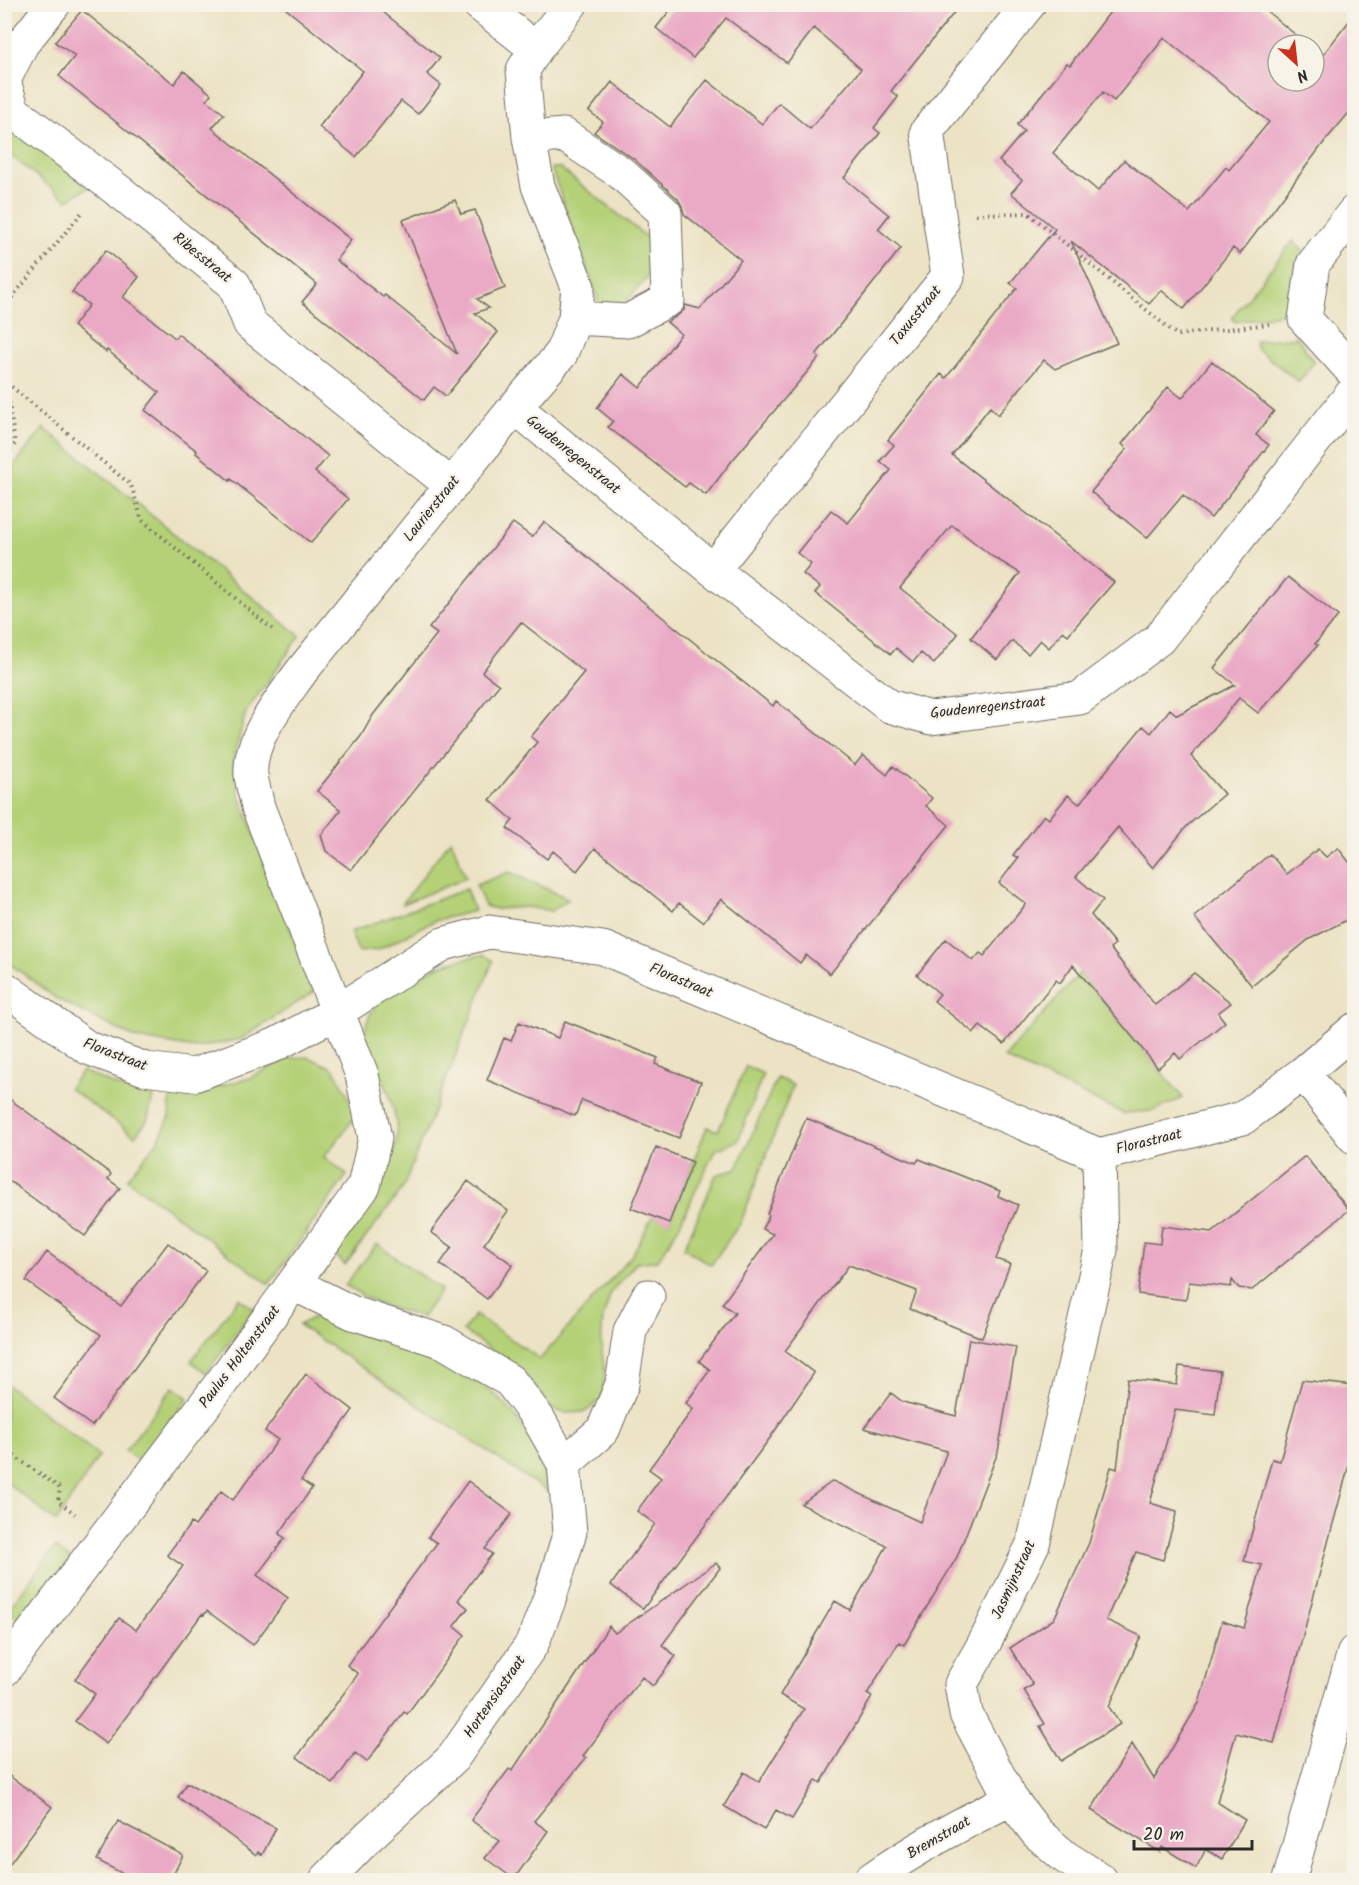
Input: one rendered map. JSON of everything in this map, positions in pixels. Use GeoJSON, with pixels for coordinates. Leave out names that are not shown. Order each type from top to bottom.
{"type":"FeatureCollection","features":[{"type":"Feature","properties":{"kind":"street","name":"Ribesstraat"},"geometry":{"type":"LineString","coordinates":[[54,4],[22,44],[4,80],[13,111],[234,284],[250,324],[451,485]]}},
{"type":"Feature","properties":{"kind":"street"},"geometry":{"type":"LineString","coordinates":[[478,4],[536,49]]}},
{"type":"Feature","properties":{"kind":"street","name":"Laurierstraat"},"geometry":{"type":"LineString","coordinates":[[337,1012],[258,807],[251,774],[254,749],[276,707],[301,672],[451,485],[561,354],[575,318],[578,287],[538,186],[529,138],[523,70],[536,49],[571,4]]}},
{"type":"Feature","properties":{"kind":"street","name":"Taxusstraat"},"geometry":{"type":"LineString","coordinates":[[713,570],[948,276],[927,131],[1029,4]]}},
{"type":"Feature","properties":{"kind":"street"},"geometry":{"type":"LineString","coordinates":[[529,138],[564,135],[621,173],[665,213],[668,300],[628,321],[575,318]]}},
{"type":"Feature","properties":{"kind":"street"},"geometry":{"type":"LineString","coordinates":[[1354,212],[1313,264],[1305,319],[1354,373]]}},
{"type":"Feature","properties":{"kind":"street","name":"Goudenregenstraat"},"geometry":{"type":"LineString","coordinates":[[515,407],[713,570],[889,706],[931,718],[1080,698],[1159,639],[1354,391]]}},
{"type":"Feature","properties":{"kind":"street","name":"Florastraat"},"geometry":{"type":"LineString","coordinates":[[4,988],[88,1048],[146,1069],[194,1075],[275,1045],[337,1012],[443,944],[489,932],[603,948],[1099,1155],[1243,1118],[1354,1030]]}},
{"type":"Feature","properties":{"kind":"street","name":"Paulus Holtenstraat"},"geometry":{"type":"LineString","coordinates":[[4,1670],[222,1382],[364,1186],[375,1138],[362,1075],[337,1012]]}},
{"type":"Feature","properties":{"kind":"street"},"geometry":{"type":"LineString","coordinates":[[1303,1072],[1354,1137]]}},
{"type":"Feature","properties":{"kind":"street","name":"Jasmijnstraat"},"geometry":{"type":"LineString","coordinates":[[1099,1155],[1101,1250],[1033,1544],[985,1642],[961,1684],[966,1714],[1011,1799],[1037,1833],[1065,1857],[1101,1881]]}},
{"type":"Feature","properties":{"kind":"street","name":"Hortensiastraat"},"geometry":{"type":"LineString","coordinates":[[294,1284],[353,1312],[444,1342],[510,1381],[538,1418],[564,1464],[570,1532],[549,1600],[532,1644],[453,1758],[369,1836],[326,1881]]}},
{"type":"Feature","properties":{"kind":"street"},"geometry":{"type":"LineString","coordinates":[[564,1464],[603,1430],[622,1384],[630,1331],[648,1296]]}},
{"type":"Feature","properties":{"kind":"street"},"geometry":{"type":"LineString","coordinates":[[1289,1881],[1354,1652]]}},
{"type":"Feature","properties":{"kind":"street","name":"Bremstraat"},"geometry":{"type":"LineString","coordinates":[[870,1881],[889,1866],[963,1823],[1011,1799]]}},
{"type":"Feature","properties":{"kind":"path"},"geometry":{"type":"LineString","coordinates":[[4,307],[106,182]]}},
{"type":"Feature","properties":{"kind":"path"},"geometry":{"type":"LineString","coordinates":[[939,215],[1028,213],[1177,335],[1305,319]]}},
{"type":"Feature","properties":{"kind":"path"},"geometry":{"type":"LineString","coordinates":[[4,367],[15,444],[4,457]]}},
{"type":"Feature","properties":{"kind":"path"},"geometry":{"type":"LineString","coordinates":[[7,383],[131,485],[142,520],[272,629]]}},
{"type":"Feature","properties":{"kind":"path"},"geometry":{"type":"LineString","coordinates":[[4,1449],[60,1488],[58,1501],[105,1536]]}},
{"type":"Feature","properties":{"kind":"green space"},"geometry":{"type":"Polygon","coordinates":[[[4,118],[88,188],[67,200],[5,151],[4,118]]]}},
{"type":"Feature","properties":{"kind":"green space"},"geometry":{"type":"Polygon","coordinates":[[[551,168],[560,168],[649,239],[652,264],[648,276],[623,305],[597,307],[598,299],[551,168]]]}},
{"type":"Feature","properties":{"kind":"green space"},"geometry":{"type":"Polygon","coordinates":[[[1293,241],[1303,251],[1292,275],[1290,312],[1235,322],[1232,317],[1293,241]]]}},
{"type":"Feature","properties":{"kind":"green space"},"geometry":{"type":"Polygon","coordinates":[[[1297,337],[1314,362],[1299,382],[1257,349],[1256,341],[1297,337]]]}},
{"type":"Feature","properties":{"kind":"green space"},"geometry":{"type":"Polygon","coordinates":[[[44,428],[300,636],[246,712],[233,759],[239,794],[314,992],[241,1039],[195,1048],[135,1038],[57,999],[5,960],[4,478],[44,428]]]}},
{"type":"Feature","properties":{"kind":"green space"},"geometry":{"type":"Polygon","coordinates":[[[451,839],[466,878],[402,904],[451,839]]]}},
{"type":"Feature","properties":{"kind":"green space"},"geometry":{"type":"Polygon","coordinates":[[[509,872],[569,899],[551,911],[527,907],[496,909],[485,906],[476,885],[509,872]]]}},
{"type":"Feature","properties":{"kind":"green space"},"geometry":{"type":"Polygon","coordinates":[[[466,889],[474,911],[434,921],[378,950],[359,952],[350,932],[466,889]]]}},
{"type":"Feature","properties":{"kind":"green space"},"geometry":{"type":"Polygon","coordinates":[[[484,955],[493,961],[403,1188],[345,1265],[334,1254],[375,1196],[387,1171],[397,1139],[395,1117],[389,1095],[366,1045],[366,1026],[374,1008],[406,981],[426,971],[447,963],[484,955]]]}},
{"type":"Feature","properties":{"kind":"green space"},"geometry":{"type":"Polygon","coordinates":[[[1080,973],[1183,1098],[1153,1111],[1123,1113],[1004,1058],[1080,973]]]}},
{"type":"Feature","properties":{"kind":"green space"},"geometry":{"type":"Polygon","coordinates":[[[308,1057],[333,1068],[356,1116],[324,1157],[347,1175],[269,1284],[127,1179],[157,1142],[169,1119],[171,1092],[212,1088],[250,1078],[289,1058],[308,1057]]]}},
{"type":"Feature","properties":{"kind":"green space"},"geometry":{"type":"Polygon","coordinates":[[[746,1066],[763,1074],[738,1141],[715,1150],[678,1228],[658,1260],[636,1263],[611,1292],[603,1318],[601,1344],[605,1373],[602,1399],[585,1412],[565,1413],[550,1408],[520,1369],[463,1331],[475,1315],[540,1359],[632,1255],[653,1216],[669,1222],[707,1127],[718,1131],[746,1066]]]}},
{"type":"Feature","properties":{"kind":"green space"},"geometry":{"type":"Polygon","coordinates":[[[82,1071],[119,1087],[154,1093],[147,1121],[135,1136],[69,1088],[82,1071]]]}},
{"type":"Feature","properties":{"kind":"green space"},"geometry":{"type":"Polygon","coordinates":[[[777,1078],[793,1085],[741,1222],[711,1265],[684,1248],[716,1175],[737,1168],[777,1078]]]}},
{"type":"Feature","properties":{"kind":"green space"},"geometry":{"type":"Polygon","coordinates":[[[377,1244],[441,1290],[422,1317],[379,1305],[345,1285],[377,1244]]]}},
{"type":"Feature","properties":{"kind":"green space"},"geometry":{"type":"Polygon","coordinates":[[[239,1298],[254,1309],[206,1373],[191,1361],[239,1298]]]}},
{"type":"Feature","properties":{"kind":"green space"},"geometry":{"type":"Polygon","coordinates":[[[316,1316],[363,1335],[402,1343],[432,1353],[485,1387],[511,1411],[530,1439],[548,1492],[299,1325],[316,1316]]]}},
{"type":"Feature","properties":{"kind":"green space"},"geometry":{"type":"Polygon","coordinates":[[[5,1383],[99,1456],[56,1522],[5,1481],[5,1383]]]}},
{"type":"Feature","properties":{"kind":"green space"},"geometry":{"type":"Polygon","coordinates":[[[173,1387],[188,1398],[140,1462],[125,1451],[173,1387]]]}},
{"type":"Feature","properties":{"kind":"green space"},"geometry":{"type":"Polygon","coordinates":[[[55,1547],[70,1559],[23,1622],[7,1611],[55,1547]]]}},
{"type":"Feature","properties":{"kind":"building"},"geometry":{"type":"Polygon","coordinates":[[[280,4],[373,4],[440,58],[427,74],[441,85],[418,114],[401,101],[356,157],[319,127],[363,71],[280,4]]]}},
{"type":"Feature","properties":{"kind":"building"},"geometry":{"type":"Polygon","coordinates":[[[675,4],[961,4],[891,91],[898,97],[874,128],[880,133],[844,178],[889,215],[878,229],[901,248],[816,355],[819,358],[706,495],[689,483],[685,487],[608,427],[613,421],[597,408],[623,374],[640,388],[681,334],[667,322],[684,310],[685,305],[700,309],[741,260],[684,214],[678,199],[634,159],[594,132],[603,122],[589,111],[612,82],[670,127],[707,80],[762,124],[779,103],[810,129],[861,69],[814,28],[787,63],[726,18],[693,58],[656,28],[675,4]]]}},
{"type":"Feature","properties":{"kind":"building"},"geometry":{"type":"Polygon","coordinates":[[[1116,4],[1258,4],[1293,33],[1266,33],[1266,93],[1326,93],[1326,51],[1354,15],[1354,107],[1325,141],[1240,254],[1233,248],[1184,309],[1161,290],[1149,304],[1071,241],[1117,343],[1055,369],[1044,360],[998,415],[990,407],[952,455],[1114,582],[1068,635],[1063,631],[1049,648],[1040,640],[1028,654],[1012,641],[997,660],[971,638],[1020,573],[993,557],[952,525],[900,588],[958,634],[934,664],[921,653],[913,662],[896,648],[891,654],[815,593],[820,587],[803,574],[811,564],[797,553],[831,510],[848,523],[891,470],[880,461],[894,445],[888,440],[941,374],[946,378],[1017,288],[1010,283],[1055,229],[1011,193],[1022,180],[999,161],[1024,131],[1017,125],[1067,63],[1070,65],[1116,4]],[[1164,38],[1114,101],[1103,92],[1053,153],[1098,191],[1124,160],[1189,212],[1226,167],[1229,170],[1269,122],[1164,38]]]}},
{"type":"Feature","properties":{"kind":"building"},"geometry":{"type":"Polygon","coordinates":[[[82,10],[174,84],[184,71],[211,94],[206,100],[224,114],[212,128],[351,240],[336,260],[383,297],[385,295],[457,354],[403,220],[455,200],[461,214],[475,210],[505,288],[477,299],[489,308],[475,313],[498,332],[446,396],[434,387],[424,400],[302,302],[317,284],[59,76],[75,56],[55,42],[82,10]]]}},
{"type":"Feature","properties":{"kind":"building"},"geometry":{"type":"Polygon","coordinates":[[[106,250],[139,277],[123,297],[175,338],[178,334],[328,456],[315,472],[348,499],[311,543],[231,479],[230,481],[196,453],[197,451],[145,410],[159,392],[73,326],[89,305],[72,292],[106,250]]]}},
{"type":"Feature","properties":{"kind":"building"},"geometry":{"type":"Polygon","coordinates":[[[1212,361],[1274,411],[1256,435],[1269,445],[1211,518],[1183,495],[1147,538],[1091,492],[1127,449],[1122,444],[1168,387],[1182,398],[1212,361]]]}},
{"type":"Feature","properties":{"kind":"building"},"geometry":{"type":"Polygon","coordinates":[[[544,522],[773,706],[776,701],[855,765],[863,755],[887,775],[893,766],[932,798],[926,806],[949,825],[830,974],[806,955],[800,963],[721,899],[703,922],[679,903],[673,911],[595,848],[577,871],[553,851],[547,859],[507,828],[513,820],[490,800],[537,742],[531,737],[584,672],[521,622],[482,672],[499,685],[351,870],[326,851],[321,835],[341,810],[317,791],[437,634],[429,628],[513,523],[532,537],[544,522]]]}},
{"type":"Feature","properties":{"kind":"building"},"geometry":{"type":"Polygon","coordinates":[[[1288,577],[1338,616],[1315,644],[1318,645],[1258,713],[1239,698],[1191,756],[1224,794],[1187,826],[1153,868],[1118,827],[1076,877],[1103,900],[1091,915],[1115,944],[1110,948],[1155,1005],[1194,973],[1231,1003],[1218,1013],[1225,1022],[1180,1059],[1175,1053],[1158,1068],[1073,965],[1060,983],[1056,980],[1004,1044],[980,1026],[974,1033],[934,1001],[940,994],[917,975],[946,939],[973,961],[980,953],[984,956],[1026,904],[999,883],[1018,858],[1013,855],[1044,815],[1049,819],[1068,795],[1079,804],[1143,726],[1151,733],[1170,709],[1177,715],[1235,685],[1214,668],[1288,577]]]}},
{"type":"Feature","properties":{"kind":"building"},"geometry":{"type":"Polygon","coordinates":[[[1338,848],[1354,868],[1354,916],[1308,940],[1252,986],[1194,917],[1270,854],[1287,874],[1318,849],[1326,857],[1338,848]]]}},
{"type":"Feature","properties":{"kind":"building"},"geometry":{"type":"Polygon","coordinates":[[[565,1021],[658,1058],[655,1064],[701,1082],[679,1138],[582,1100],[575,1116],[487,1080],[504,1038],[511,1041],[519,1022],[558,1038],[565,1021]]]}},
{"type":"Feature","properties":{"kind":"building"},"geometry":{"type":"Polygon","coordinates":[[[4,1095],[111,1174],[108,1179],[120,1188],[85,1236],[4,1177],[4,1095]]]}},
{"type":"Feature","properties":{"kind":"building"},"geometry":{"type":"Polygon","coordinates":[[[806,1118],[916,1163],[919,1159],[1000,1191],[998,1196],[1018,1205],[996,1259],[1010,1264],[982,1338],[910,1309],[917,1291],[849,1265],[785,1351],[814,1373],[770,1438],[643,1609],[611,1585],[655,1524],[637,1511],[661,1478],[649,1469],[693,1409],[686,1403],[710,1370],[699,1361],[735,1313],[722,1304],[773,1234],[762,1229],[806,1118]]]}},
{"type":"Feature","properties":{"kind":"building"},"geometry":{"type":"Polygon","coordinates":[[[656,1147],[693,1162],[669,1223],[631,1208],[656,1147]]]}},
{"type":"Feature","properties":{"kind":"building"},"geometry":{"type":"Polygon","coordinates":[[[1305,1156],[1349,1210],[1297,1253],[1252,1290],[1239,1288],[1232,1280],[1231,1287],[1189,1282],[1186,1300],[1138,1294],[1144,1242],[1160,1244],[1162,1226],[1212,1232],[1305,1156]]]}},
{"type":"Feature","properties":{"kind":"building"},"geometry":{"type":"Polygon","coordinates":[[[468,1181],[508,1211],[484,1244],[513,1265],[487,1299],[440,1264],[452,1247],[431,1232],[468,1181]]]}},
{"type":"Feature","properties":{"kind":"building"},"geometry":{"type":"Polygon","coordinates":[[[168,1243],[206,1271],[92,1426],[54,1398],[101,1335],[26,1281],[47,1252],[121,1306],[168,1243]]]}},
{"type":"Feature","properties":{"kind":"building"},"geometry":{"type":"Polygon","coordinates":[[[969,1339],[1016,1347],[998,1452],[957,1557],[904,1645],[899,1642],[867,1694],[872,1697],[821,1783],[816,1780],[792,1819],[776,1810],[764,1830],[724,1806],[744,1772],[759,1782],[804,1709],[780,1695],[835,1601],[850,1610],[887,1546],[801,1504],[833,1481],[920,1522],[947,1451],[864,1428],[891,1393],[903,1402],[956,1416],[969,1339]]]}},
{"type":"Feature","properties":{"kind":"building"},"geometry":{"type":"Polygon","coordinates":[[[1179,1366],[1220,1371],[1215,1415],[1175,1410],[1150,1503],[1177,1511],[1163,1560],[1136,1552],[1106,1620],[1141,1636],[1109,1707],[1120,1724],[1061,1761],[1040,1726],[1045,1724],[1024,1690],[1033,1685],[1010,1648],[1054,1619],[1089,1543],[1111,1467],[1117,1469],[1128,1379],[1177,1385],[1179,1366]]]}},
{"type":"Feature","properties":{"kind":"building"},"geometry":{"type":"Polygon","coordinates":[[[306,1374],[353,1410],[301,1480],[312,1488],[279,1534],[285,1538],[257,1575],[288,1598],[253,1645],[207,1611],[204,1615],[202,1614],[106,1744],[75,1721],[95,1694],[75,1679],[119,1618],[136,1630],[183,1566],[167,1555],[191,1523],[195,1526],[221,1491],[233,1500],[278,1440],[265,1431],[306,1374]]]}},
{"type":"Feature","properties":{"kind":"building"},"geometry":{"type":"Polygon","coordinates":[[[1302,1380],[1354,1386],[1354,1446],[1274,1743],[1236,1733],[1217,1802],[1245,1820],[1222,1859],[1206,1849],[1196,1868],[1162,1847],[1160,1852],[1091,1810],[1132,1744],[1154,1779],[1199,1703],[1222,1621],[1244,1628],[1262,1565],[1244,1561],[1272,1459],[1280,1461],[1302,1380]]]}},
{"type":"Feature","properties":{"kind":"building"},"geometry":{"type":"Polygon","coordinates":[[[468,1481],[512,1514],[485,1549],[492,1554],[458,1600],[468,1608],[454,1626],[465,1635],[407,1714],[404,1712],[367,1762],[355,1753],[333,1784],[297,1757],[358,1674],[347,1665],[437,1543],[428,1537],[468,1481]]]}},
{"type":"Feature","properties":{"kind":"building"},"geometry":{"type":"Polygon","coordinates":[[[716,1563],[720,1568],[662,1645],[676,1656],[653,1686],[642,1677],[583,1756],[586,1758],[534,1821],[548,1831],[514,1879],[485,1858],[500,1841],[471,1820],[509,1769],[512,1771],[609,1626],[615,1633],[716,1563]]]}},
{"type":"Feature","properties":{"kind":"building"},"geometry":{"type":"Polygon","coordinates":[[[4,1772],[52,1807],[4,1871],[4,1772]]]}},
{"type":"Feature","properties":{"kind":"building"},"geometry":{"type":"Polygon","coordinates":[[[187,1783],[276,1828],[262,1855],[258,1852],[256,1855],[178,1797],[187,1783]]]}},
{"type":"Feature","properties":{"kind":"building"},"geometry":{"type":"Polygon","coordinates":[[[118,1821],[183,1855],[170,1881],[136,1881],[97,1860],[118,1821]]]}}]}
